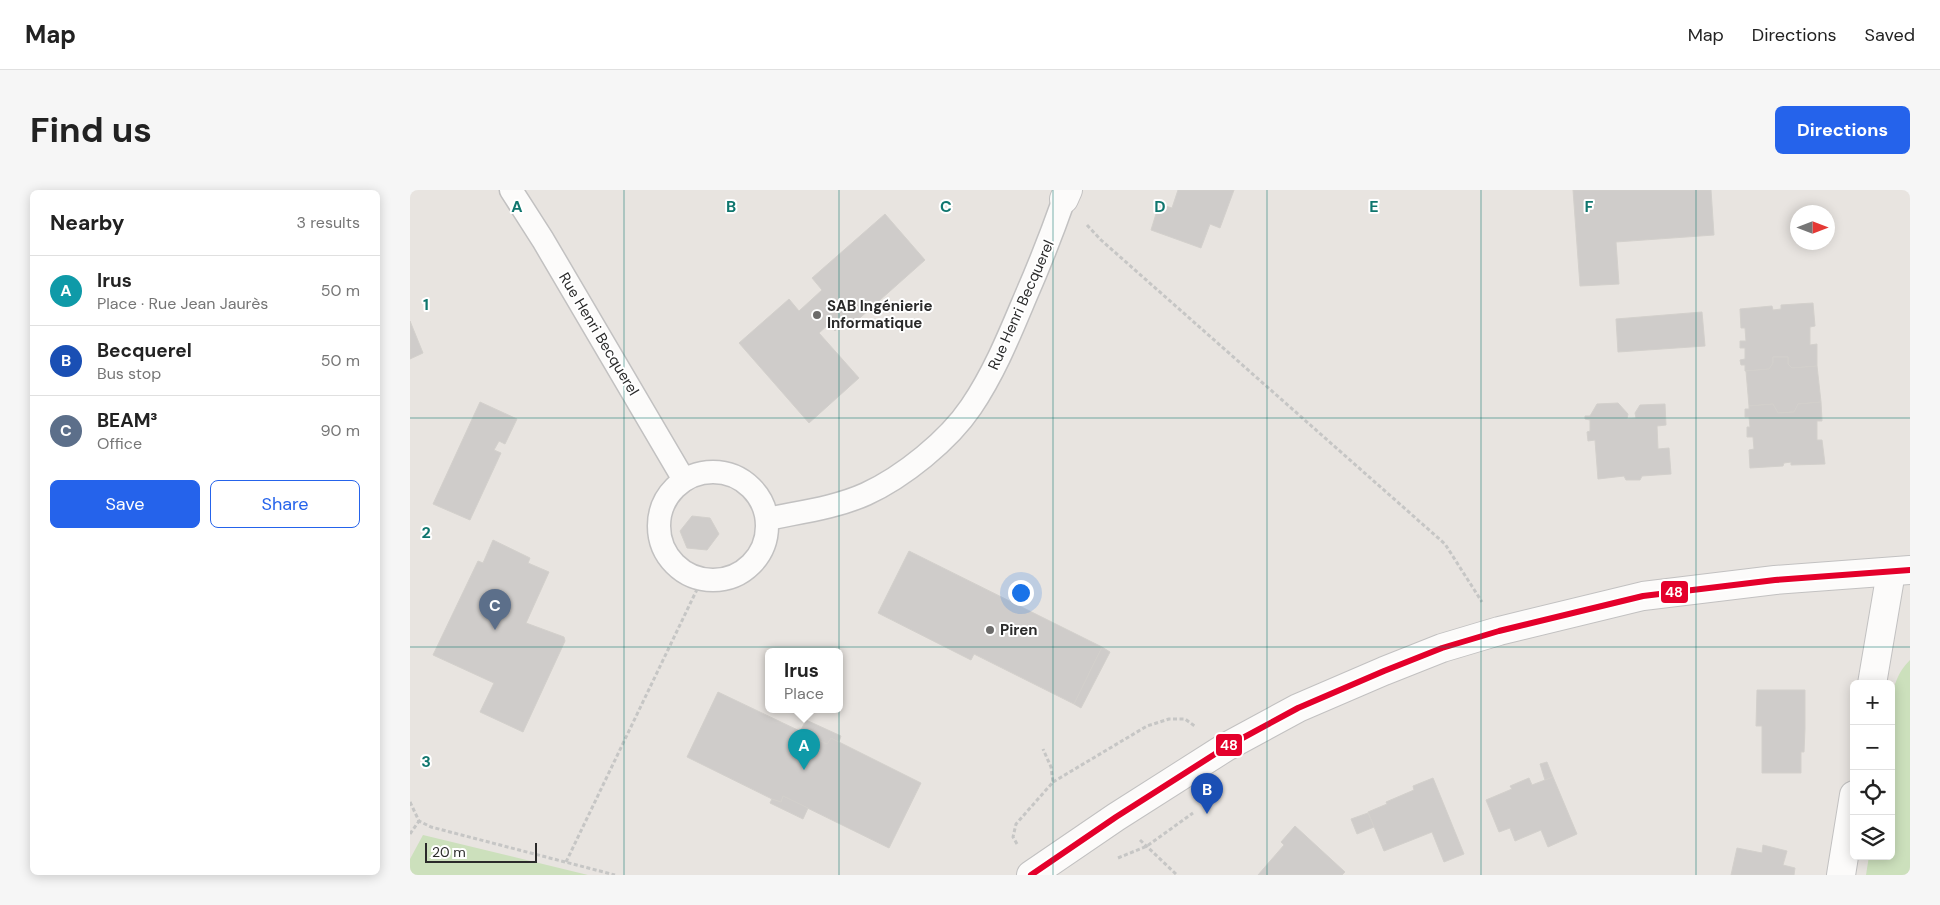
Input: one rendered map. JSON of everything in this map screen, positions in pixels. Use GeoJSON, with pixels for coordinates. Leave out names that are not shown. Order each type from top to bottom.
{"type":"FeatureCollection","features":[{"type":"Feature","properties":{"kind":"main road"},"geometry":{"type":"LineString","coordinates":[[1032,874],[1116,817],[1226,747],[1298,708],[1442,648],[1499,630],[1643,596],[1775,580],[1900,571],[1873,680]]}},
{"type":"Feature","properties":{"kind":"main road"},"geometry":{"type":"LineString","coordinates":[[1840,875],[1850,815]]}},
{"type":"Feature","properties":{"kind":"lane","name":"Rue Henri Becquerel"},"geometry":{"type":"LineString","coordinates":[[511,190],[543,240],[684,480]]}},
{"type":"Feature","properties":{"kind":"lane","name":"Rue Henri Becquerel"},"geometry":{"type":"LineString","coordinates":[[767,519],[839,504],[866,494],[894,479],[948,434],[970,409],[1006,345],[1066,195]]}},
{"type":"Feature","properties":{"kind":"lane"},"geometry":{"type":"LineString","coordinates":[[713,471],[729,474],[743,480],[763,504],[767,519],[766,536],[760,553],[749,566],[734,576],[718,580],[702,579],[688,574],[676,566],[668,556],[659,528],[660,514],[665,501],[673,489],[684,480],[698,474],[713,471]]}},
{"type":"Feature","properties":{"kind":"path"},"geometry":{"type":"LineString","coordinates":[[1066,195],[1101,240],[1445,544],[1499,630]]}},
{"type":"Feature","properties":{"kind":"path"},"geometry":{"type":"LineString","coordinates":[[566,862],[702,579]]}},
{"type":"Feature","properties":{"kind":"path"},"geometry":{"type":"LineString","coordinates":[[1032,874],[1013,837],[1016,824],[1053,782],[1147,726],[1169,719],[1185,720],[1226,747]]}},
{"type":"Feature","properties":{"kind":"path"},"geometry":{"type":"LineString","coordinates":[[1043,749],[1051,768],[1053,782]]}},
{"type":"Feature","properties":{"kind":"path"},"geometry":{"type":"LineString","coordinates":[[410,802],[419,821],[432,827],[614,875]]}},
{"type":"Feature","properties":{"kind":"path"},"geometry":{"type":"LineString","coordinates":[[1116,817],[1177,875]]}},
{"type":"Feature","properties":{"kind":"path"},"geometry":{"type":"LineString","coordinates":[[410,834],[419,821]]}},
{"type":"Feature","properties":{"kind":"green space"},"geometry":{"type":"Polygon","coordinates":[[[1910,660],[1910,875],[1866,875],[1868,860],[1895,860],[1895,686],[1902,669],[1910,660]]]}},
{"type":"Feature","properties":{"kind":"green space"},"geometry":{"type":"Polygon","coordinates":[[[423,835],[588,875],[410,875],[410,859],[423,835]]]}},
{"type":"Feature","properties":{"kind":"building"},"geometry":{"type":"Polygon","coordinates":[[[1178,190],[1234,190],[1220,228],[1210,224],[1201,248],[1151,230],[1159,204],[1172,208],[1178,190]]]}},
{"type":"Feature","properties":{"kind":"building"},"geometry":{"type":"Polygon","coordinates":[[[1573,190],[1711,190],[1714,235],[1616,242],[1619,284],[1580,286],[1573,190]]]}},
{"type":"Feature","properties":{"kind":"building","name":"SAB Ingénierie Informatique"},"geometry":{"type":"Polygon","coordinates":[[[885,214],[925,260],[853,324],[848,319],[835,331],[829,324],[819,333],[859,378],[809,423],[739,343],[789,299],[799,311],[822,290],[812,278],[885,214]]]}},
{"type":"Feature","properties":{"kind":"building"},"geometry":{"type":"Polygon","coordinates":[[[1813,303],[1815,326],[1810,327],[1810,345],[1817,344],[1817,366],[1792,368],[1788,364],[1788,357],[1773,357],[1773,363],[1769,369],[1745,371],[1745,365],[1741,365],[1740,360],[1745,359],[1745,348],[1740,348],[1740,341],[1746,341],[1745,328],[1741,328],[1740,309],[1772,306],[1773,310],[1781,309],[1781,305],[1813,303]]]}},
{"type":"Feature","properties":{"kind":"building"},"geometry":{"type":"Polygon","coordinates":[[[1702,312],[1705,346],[1618,352],[1616,319],[1702,312]]]}},
{"type":"Feature","properties":{"kind":"building"},"geometry":{"type":"Polygon","coordinates":[[[410,321],[423,353],[410,359],[410,321]]]}},
{"type":"Feature","properties":{"kind":"building"},"geometry":{"type":"Polygon","coordinates":[[[1773,357],[1788,357],[1788,364],[1792,368],[1817,366],[1821,402],[1798,404],[1794,412],[1778,413],[1773,404],[1749,406],[1746,371],[1769,369],[1773,363],[1773,357]]]}},
{"type":"Feature","properties":{"kind":"building"},"geometry":{"type":"Polygon","coordinates":[[[480,402],[517,419],[505,444],[499,441],[494,450],[501,453],[470,520],[433,504],[480,402]]]}},
{"type":"Feature","properties":{"kind":"building"},"geometry":{"type":"Polygon","coordinates":[[[1821,402],[1822,421],[1817,421],[1817,440],[1822,440],[1825,464],[1791,465],[1791,462],[1784,463],[1783,466],[1750,468],[1749,450],[1754,449],[1753,437],[1747,437],[1747,427],[1750,427],[1749,417],[1745,417],[1745,409],[1749,409],[1749,406],[1773,404],[1778,413],[1794,412],[1798,404],[1821,402]]]}},
{"type":"Feature","properties":{"kind":"building"},"geometry":{"type":"Polygon","coordinates":[[[1618,403],[1628,414],[1627,419],[1636,418],[1635,413],[1640,405],[1665,404],[1666,425],[1657,426],[1658,449],[1669,448],[1671,474],[1642,476],[1640,480],[1626,480],[1624,476],[1598,479],[1595,440],[1588,441],[1587,432],[1590,431],[1590,420],[1585,419],[1585,416],[1590,416],[1597,404],[1618,403]]]}},
{"type":"Feature","properties":{"kind":"building"},"geometry":{"type":"Polygon","coordinates":[[[692,516],[710,518],[719,534],[707,550],[687,548],[680,531],[692,516]]]}},
{"type":"Feature","properties":{"kind":"building"},"geometry":{"type":"Polygon","coordinates":[[[493,540],[530,558],[528,563],[549,572],[526,623],[564,637],[565,641],[523,732],[480,712],[494,683],[433,655],[478,561],[483,563],[493,540]]]}},
{"type":"Feature","properties":{"kind":"building","name":"Piren"},"geometry":{"type":"Polygon","coordinates":[[[909,551],[1102,647],[1074,704],[974,654],[971,660],[878,613],[909,551]]]}},
{"type":"Feature","properties":{"kind":"building"},"geometry":{"type":"Polygon","coordinates":[[[1102,647],[1110,652],[1081,708],[1074,704],[1102,647]]]}},
{"type":"Feature","properties":{"kind":"building"},"geometry":{"type":"Polygon","coordinates":[[[1757,690],[1805,690],[1804,752],[1801,752],[1801,773],[1762,773],[1762,726],[1756,726],[1757,690]]]}},
{"type":"Feature","properties":{"kind":"building"},"geometry":{"type":"Polygon","coordinates":[[[718,692],[827,744],[831,738],[921,783],[889,848],[783,796],[781,802],[772,799],[687,757],[718,692]]]}},
{"type":"Feature","properties":{"kind":"building"},"geometry":{"type":"Polygon","coordinates":[[[806,720],[841,736],[839,742],[831,738],[827,744],[800,732],[806,720]]]}},
{"type":"Feature","properties":{"kind":"building"},"geometry":{"type":"Polygon","coordinates":[[[1547,762],[1553,777],[1545,780],[1540,764],[1547,762]]]}},
{"type":"Feature","properties":{"kind":"building"},"geometry":{"type":"Polygon","coordinates":[[[1553,777],[1577,834],[1548,847],[1541,830],[1515,841],[1510,828],[1499,832],[1486,800],[1512,789],[1510,786],[1529,778],[1532,785],[1553,777]]]}},
{"type":"Feature","properties":{"kind":"building"},"geometry":{"type":"Polygon","coordinates":[[[1433,778],[1464,854],[1444,862],[1432,832],[1384,851],[1368,812],[1414,790],[1413,786],[1433,778]]]}},
{"type":"Feature","properties":{"kind":"building"},"geometry":{"type":"Polygon","coordinates":[[[783,796],[808,808],[803,819],[770,803],[772,799],[781,802],[783,796]]]}},
{"type":"Feature","properties":{"kind":"building"},"geometry":{"type":"Polygon","coordinates":[[[1368,813],[1374,827],[1357,834],[1351,819],[1368,813]]]}},
{"type":"Feature","properties":{"kind":"building"},"geometry":{"type":"Polygon","coordinates":[[[1295,826],[1345,872],[1342,875],[1258,875],[1284,845],[1281,842],[1295,826]]]}},
{"type":"Feature","properties":{"kind":"building"},"geometry":{"type":"Polygon","coordinates":[[[1763,845],[1787,851],[1783,865],[1795,868],[1794,875],[1731,875],[1737,848],[1762,853],[1763,845]]]}},
{"type":"Feature","properties":{"kind":"transit line","name":"48"},"geometry":{"type":"LineString","coordinates":[[1031,875],[1116,817],[1226,747],[1298,708],[1442,648],[1499,631],[1643,596],[1775,580],[1910,570]]}},
{"type":"Feature","properties":{"kind":"place","name":"SAB Ingénierie Informatique"},"geometry":{"type":"Point","coordinates":[817,315]}},
{"type":"Feature","properties":{"kind":"place","name":"BEAM³"},"geometry":{"type":"Point","coordinates":[495,630]}},
{"type":"Feature","properties":{"kind":"place","name":"Piren"},"geometry":{"type":"Point","coordinates":[990,630]}},
{"type":"Feature","properties":{"kind":"place","name":"Irus"},"geometry":{"type":"Point","coordinates":[804,770]}},
{"type":"Feature","properties":{"kind":"place","name":"Becquerel"},"geometry":{"type":"Point","coordinates":[1207,814]}}]}
